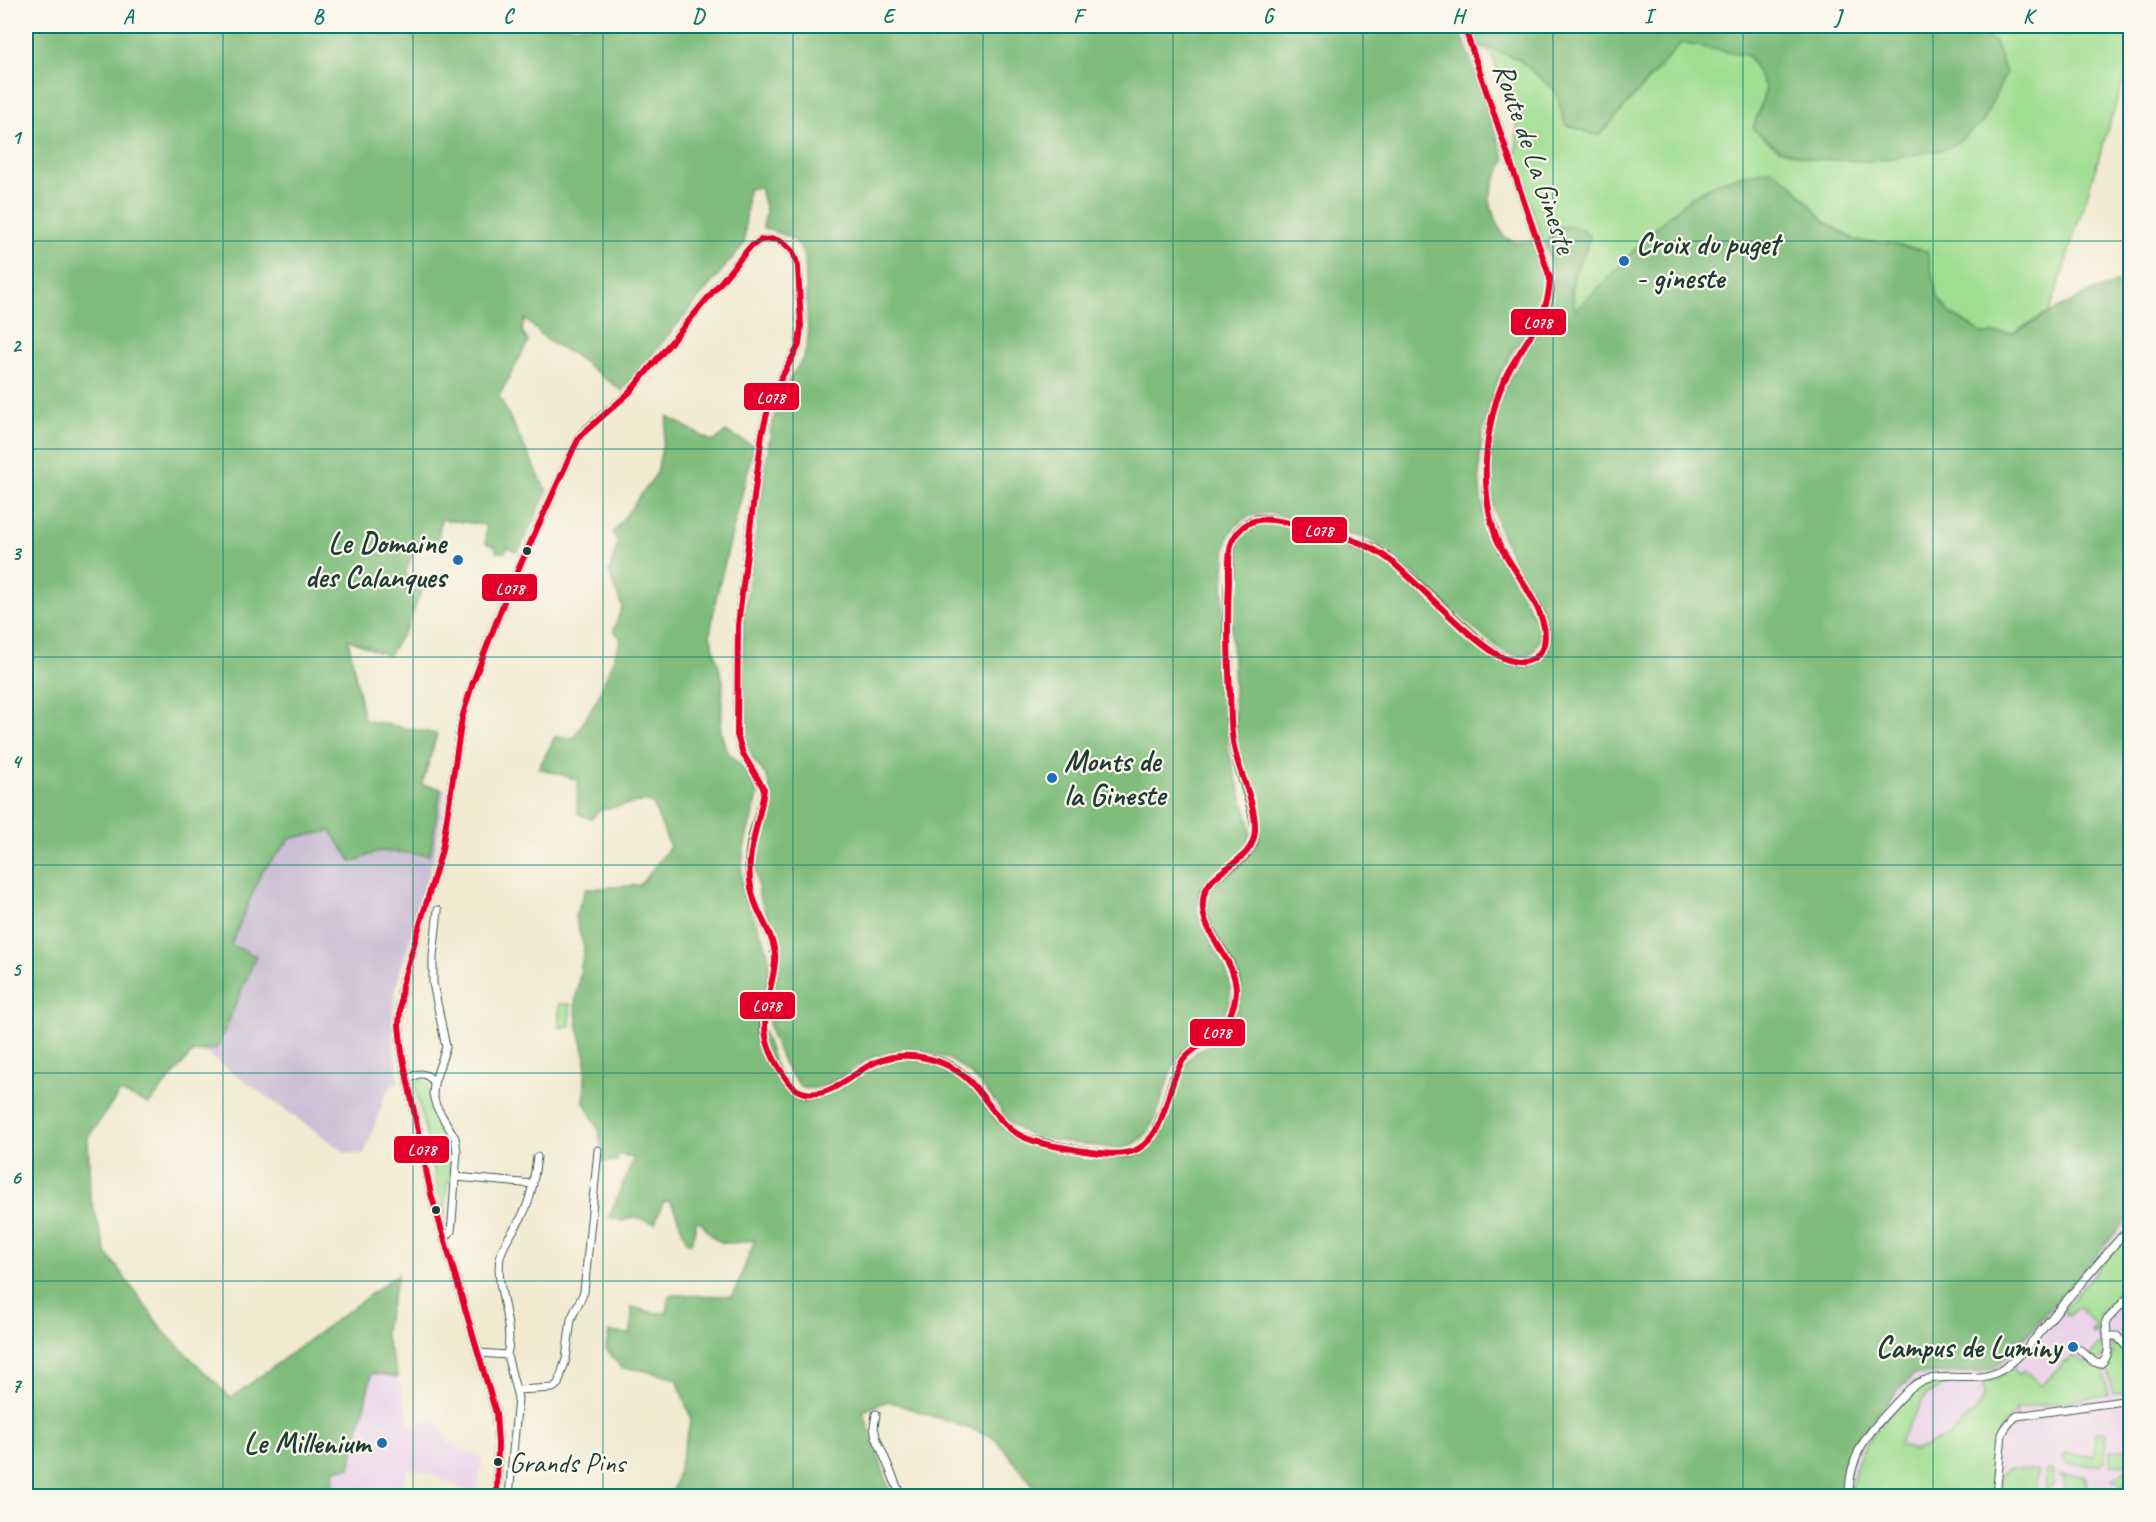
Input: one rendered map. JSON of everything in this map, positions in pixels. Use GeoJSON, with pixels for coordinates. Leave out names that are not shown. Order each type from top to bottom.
{"type":"FeatureCollection","features":[{"type":"Feature","properties":{"kind":"main road","name":"Route de La Gineste"},"geometry":{"type":"LineString","coordinates":[[408,1081],[399,1025],[402,985],[442,850],[462,718],[476,673],[495,625],[580,436],[629,393],[750,247],[761,240],[774,239],[786,245],[796,258],[801,335],[794,354],[771,397],[762,434],[738,625],[736,711],[739,744],[764,789],[750,860],[753,899],[772,942],[775,955],[764,1021],[768,1045],[791,1086],[798,1092],[808,1095],[817,1095],[858,1070],[880,1060],[900,1056],[931,1059],[949,1065],[967,1078],[1005,1124],[1021,1137],[1041,1143],[1117,1154],[1130,1153],[1140,1148],[1152,1136],[1184,1058],[1215,1036],[1230,1016],[1235,1003],[1236,985],[1232,966],[1211,932],[1202,908],[1203,895],[1208,884],[1242,859],[1249,851],[1255,833],[1232,739],[1227,618],[1231,549],[1238,531],[1252,521],[1270,519],[1373,548],[1491,649],[1515,662],[1531,660],[1538,655],[1546,640],[1543,621],[1495,533],[1488,508],[1486,470],[1490,428],[1497,399],[1515,359],[1545,311],[1549,298],[1550,278],[1464,26]]}},
{"type":"Feature","properties":{"kind":"main road"},"geometry":{"type":"LineString","coordinates":[[408,1081],[431,1194],[496,1413],[497,1497]]}},
{"type":"Feature","properties":{"kind":"street"},"geometry":{"type":"LineString","coordinates":[[438,910],[432,983],[446,1047],[434,1083],[434,1098],[454,1138],[457,1151],[452,1222],[450,1232],[444,1240]]}},
{"type":"Feature","properties":{"kind":"street"},"geometry":{"type":"LineString","coordinates":[[408,1081],[415,1075],[424,1074],[434,1083]]}},
{"type":"Feature","properties":{"kind":"street"},"geometry":{"type":"LineString","coordinates":[[518,1390],[556,1387],[561,1376],[566,1359],[570,1319],[581,1299],[585,1285],[598,1150]]}},
{"type":"Feature","properties":{"kind":"street"},"geometry":{"type":"LineString","coordinates":[[509,1497],[518,1415],[518,1390],[507,1355],[508,1330],[500,1276],[500,1257],[522,1216],[533,1184],[537,1158]]}},
{"type":"Feature","properties":{"kind":"street"},"geometry":{"type":"LineString","coordinates":[[456,1177],[533,1184]]}},
{"type":"Feature","properties":{"kind":"street"},"geometry":{"type":"LineString","coordinates":[[1849,1497],[1851,1472],[1862,1442],[1872,1428],[1914,1385],[1925,1380],[1939,1378],[1985,1377],[2006,1367],[2021,1353],[2130,1227]]}},
{"type":"Feature","properties":{"kind":"street"},"geometry":{"type":"LineString","coordinates":[[2080,1350],[2094,1362],[2100,1364],[2104,1362],[2108,1354],[2106,1321],[2130,1295]]}},
{"type":"Feature","properties":{"kind":"street"},"geometry":{"type":"LineString","coordinates":[[2107,1336],[2117,1336],[2130,1351]]}},
{"type":"Feature","properties":{"kind":"street"},"geometry":{"type":"LineString","coordinates":[[479,1353],[507,1355]]}},
{"type":"Feature","properties":{"kind":"street"},"geometry":{"type":"LineString","coordinates":[[1996,1497],[2002,1434],[2006,1426],[2017,1416],[2130,1400]]}},
{"type":"Feature","properties":{"kind":"street"},"geometry":{"type":"LineString","coordinates":[[876,1414],[874,1427],[876,1437],[901,1497]]}},
{"type":"Feature","properties":{"kind":"shaded area"},"geometry":{"type":"Polygon","coordinates":[[[441,788],[445,789],[435,853],[396,986],[392,1024],[399,1083],[386,1093],[364,1155],[346,1153],[202,1051],[217,1048],[256,956],[231,945],[261,873],[291,838],[331,831],[352,861],[379,851],[429,855],[441,788]]]}},
{"type":"Feature","properties":{"kind":"shaded area","name":"Campus de Luminy"},"geometry":{"type":"Polygon","coordinates":[[[2130,1216],[2130,1496],[1844,1496],[1848,1465],[1858,1440],[1882,1408],[1914,1374],[1980,1372],[1996,1368],[2130,1216]]]}},
{"type":"Feature","properties":{"kind":"shaded area"},"geometry":{"type":"Polygon","coordinates":[[[373,1373],[398,1377],[410,1426],[437,1418],[446,1442],[481,1458],[476,1493],[461,1489],[429,1473],[409,1468],[400,1490],[404,1496],[335,1496],[331,1494],[335,1469],[350,1468],[373,1373]]]}},
{"type":"Feature","properties":{"kind":"green space"},"geometry":{"type":"Polygon","coordinates":[[[26,26],[1459,26],[1505,160],[1491,191],[1493,214],[1504,237],[1514,242],[1533,242],[1544,277],[1545,292],[1539,314],[1511,354],[1494,389],[1484,428],[1480,470],[1483,509],[1492,539],[1538,623],[1540,639],[1534,651],[1523,657],[1506,653],[1479,633],[1384,548],[1367,539],[1271,513],[1244,519],[1231,532],[1226,547],[1222,635],[1227,740],[1249,821],[1250,833],[1242,851],[1203,883],[1198,894],[1197,906],[1204,930],[1228,975],[1229,999],[1226,1011],[1216,1027],[1179,1056],[1151,1126],[1143,1137],[1132,1145],[1117,1149],[1031,1135],[1012,1124],[985,1090],[961,1066],[951,1060],[923,1052],[898,1051],[879,1055],[830,1083],[820,1087],[801,1087],[786,1068],[771,1034],[769,1022],[780,954],[772,926],[759,896],[755,860],[770,786],[767,777],[754,760],[744,736],[741,684],[744,616],[771,429],[780,398],[804,358],[808,339],[805,258],[793,239],[763,227],[766,211],[760,187],[748,189],[744,244],[622,391],[574,355],[548,341],[525,319],[522,330],[528,342],[499,396],[547,492],[518,552],[507,547],[505,552],[496,552],[496,547],[486,543],[486,525],[441,519],[438,540],[415,548],[405,573],[423,587],[407,627],[388,656],[348,639],[364,720],[437,734],[422,785],[441,788],[430,855],[379,851],[352,862],[331,831],[291,838],[261,873],[231,945],[256,956],[217,1048],[192,1053],[149,1104],[120,1092],[88,1137],[90,1196],[106,1252],[164,1332],[231,1398],[398,1274],[384,1332],[398,1377],[372,1373],[350,1468],[335,1469],[331,1494],[335,1496],[26,1496],[26,26]]]}},
{"type":"Feature","properties":{"kind":"green space"},"geometry":{"type":"Polygon","coordinates":[[[1469,26],[1962,26],[1995,42],[2006,73],[1983,122],[1948,149],[1873,161],[1813,159],[1779,149],[1753,129],[1766,88],[1749,56],[1681,43],[1599,136],[1566,125],[1555,90],[1518,59],[1485,46],[1476,46],[1469,26]]]}},
{"type":"Feature","properties":{"kind":"green space"},"geometry":{"type":"Polygon","coordinates":[[[1962,26],[2130,26],[2130,60],[2050,311],[2013,333],[1983,334],[1950,313],[1937,296],[1926,251],[1887,243],[1856,241],[1824,221],[1792,184],[1684,203],[1576,310],[1572,285],[1587,248],[1548,238],[1546,249],[1513,154],[1517,149],[1517,122],[1491,53],[1476,46],[1485,46],[1518,59],[1555,90],[1566,125],[1599,136],[1681,43],[1749,56],[1766,88],[1779,149],[1813,159],[1873,161],[1995,42],[1962,26]]]}},
{"type":"Feature","properties":{"kind":"green space"},"geometry":{"type":"Polygon","coordinates":[[[1771,169],[1792,184],[1824,221],[1856,241],[1887,243],[1927,251],[1937,296],[1950,313],[1983,334],[2013,333],[2088,293],[2130,278],[2130,1216],[2035,1326],[1995,1368],[1980,1372],[1914,1374],[1885,1405],[1859,1439],[1848,1464],[1844,1496],[1042,1496],[994,1437],[888,1401],[863,1411],[892,1496],[672,1496],[691,1419],[677,1379],[642,1370],[621,1368],[606,1348],[609,1332],[631,1334],[632,1307],[655,1313],[667,1313],[669,1295],[733,1296],[755,1240],[721,1242],[716,1240],[699,1221],[696,1222],[690,1243],[686,1240],[674,1207],[669,1201],[663,1202],[655,1223],[632,1217],[623,1221],[609,1217],[634,1158],[618,1154],[617,1161],[600,1162],[602,1150],[599,1130],[584,1102],[586,1058],[575,1005],[584,948],[575,916],[586,889],[640,885],[670,847],[653,804],[645,801],[600,810],[591,819],[577,813],[578,780],[539,768],[555,737],[574,738],[598,698],[621,639],[614,630],[622,606],[609,573],[618,543],[613,533],[657,473],[668,417],[713,442],[726,432],[754,446],[716,598],[710,635],[723,681],[721,732],[726,750],[756,782],[758,796],[742,861],[743,888],[768,954],[768,977],[760,1014],[761,1024],[780,1078],[798,1097],[812,1099],[893,1062],[906,1060],[932,1063],[963,1079],[1005,1129],[1019,1140],[1043,1148],[1107,1157],[1134,1156],[1148,1148],[1157,1136],[1180,1073],[1188,1060],[1222,1034],[1231,1022],[1239,1001],[1238,976],[1210,921],[1207,899],[1217,882],[1252,854],[1257,844],[1259,831],[1256,809],[1236,739],[1231,618],[1235,549],[1241,534],[1254,525],[1270,523],[1364,548],[1378,556],[1495,657],[1516,666],[1536,662],[1542,657],[1549,644],[1548,628],[1541,609],[1517,568],[1500,529],[1491,488],[1490,458],[1497,413],[1506,385],[1519,359],[1541,329],[1551,310],[1554,298],[1554,278],[1547,246],[1548,240],[1555,228],[1569,226],[1578,228],[1590,236],[1573,280],[1572,289],[1576,309],[1643,241],[1697,194],[1717,183],[1771,169]]]}},
{"type":"Feature","properties":{"kind":"green space"},"geometry":{"type":"Polygon","coordinates":[[[559,1004],[570,1004],[570,1027],[559,1027],[559,1004]]]}},
{"type":"Feature","properties":{"kind":"green space"},"geometry":{"type":"Polygon","coordinates":[[[422,1079],[429,1085],[429,1098],[453,1146],[452,1178],[447,1184],[445,1220],[415,1086],[416,1082],[422,1079]]]}},
{"type":"Feature","properties":{"kind":"green space"},"geometry":{"type":"Polygon","coordinates":[[[2130,1231],[2130,1291],[2120,1301],[2116,1298],[2099,1315],[2103,1319],[2105,1356],[2102,1359],[2094,1359],[2090,1355],[2102,1341],[2099,1338],[2100,1332],[2097,1330],[2094,1334],[2091,1331],[2096,1325],[2078,1307],[2069,1316],[2063,1311],[2130,1231]]]}},
{"type":"Feature","properties":{"kind":"green space"},"geometry":{"type":"Polygon","coordinates":[[[2111,1340],[2121,1345],[2130,1356],[2130,1392],[2114,1394],[2106,1364],[2113,1354],[2111,1340]]]}},
{"type":"Feature","properties":{"kind":"green space"},"geometry":{"type":"Polygon","coordinates":[[[2073,1355],[2083,1363],[2086,1360],[2092,1365],[2101,1366],[2109,1395],[2015,1409],[2016,1414],[2007,1419],[1997,1438],[1993,1496],[1851,1496],[1857,1463],[1870,1438],[1913,1391],[1933,1383],[1946,1384],[1926,1395],[1905,1431],[1899,1445],[1914,1451],[1948,1437],[1974,1412],[1981,1404],[1985,1391],[1981,1383],[1999,1378],[2013,1367],[2019,1376],[2024,1370],[2042,1386],[2064,1361],[2067,1363],[2073,1355]]]}},
{"type":"Feature","properties":{"kind":"green space"},"geometry":{"type":"Polygon","coordinates":[[[2095,1432],[2106,1432],[2105,1462],[2101,1465],[2065,1464],[2063,1456],[2066,1454],[2094,1456],[2095,1432]]]}},
{"type":"Feature","properties":{"kind":"green space"},"geometry":{"type":"Polygon","coordinates":[[[2130,1435],[2130,1459],[2124,1464],[2111,1465],[2110,1450],[2129,1450],[2130,1435]]]}},
{"type":"Feature","properties":{"kind":"green space"},"geometry":{"type":"Polygon","coordinates":[[[2130,1467],[2130,1491],[2112,1480],[2130,1467]]]}},
{"type":"Feature","properties":{"kind":"green space"},"geometry":{"type":"Polygon","coordinates":[[[2008,1469],[2037,1470],[2037,1496],[1999,1496],[2001,1477],[2008,1469]]]}},
{"type":"Feature","properties":{"kind":"green space"},"geometry":{"type":"Polygon","coordinates":[[[2046,1470],[2053,1470],[2053,1486],[2049,1486],[2049,1496],[2045,1496],[2046,1470]]]}},
{"type":"Feature","properties":{"kind":"green space"},"geometry":{"type":"Polygon","coordinates":[[[2060,1475],[2086,1476],[2086,1496],[2070,1496],[2068,1491],[2064,1490],[2064,1477],[2060,1475]]]}},
{"type":"Feature","properties":{"kind":"transit line","name":"L078"},"geometry":{"type":"LineString","coordinates":[[497,1496],[496,1413],[431,1194],[402,1053],[399,1025],[402,985],[442,850],[462,718],[472,685],[507,594],[580,436],[629,393],[750,247],[761,240],[774,239],[783,242],[793,252],[798,266],[801,326],[799,345],[771,397],[762,434],[738,625],[737,735],[743,754],[764,789],[751,855],[750,882],[758,911],[774,946],[775,954],[765,1021],[770,1051],[793,1086],[802,1092],[816,1093],[834,1088],[868,1066],[889,1058],[916,1056],[929,1059],[942,1063],[965,1077],[1004,1123],[1024,1137],[1049,1145],[1097,1153],[1118,1154],[1138,1149],[1155,1132],[1183,1060],[1224,1025],[1234,1005],[1236,989],[1234,977],[1205,920],[1203,908],[1208,885],[1248,850],[1255,830],[1253,809],[1236,757],[1231,727],[1228,638],[1229,554],[1236,534],[1250,522],[1269,520],[1342,536],[1368,546],[1391,561],[1466,631],[1499,656],[1508,660],[1526,662],[1538,655],[1544,643],[1544,628],[1539,612],[1496,537],[1486,489],[1486,470],[1490,426],[1495,404],[1508,372],[1541,317],[1546,305],[1550,278],[1464,26]]}},
{"type":"Feature","properties":{"kind":"place","name":"Croix du puget - gineste"},"geometry":{"type":"Point","coordinates":[1624,261]}},
{"type":"Feature","properties":{"kind":"place","name":"Le Domaine des Calanques"},"geometry":{"type":"Point","coordinates":[458,560]}},
{"type":"Feature","properties":{"kind":"place","name":"Monts de la Gineste"},"geometry":{"type":"Point","coordinates":[1052,778]}},
{"type":"Feature","properties":{"kind":"place","name":"Campus de Luminy"},"geometry":{"type":"Point","coordinates":[2073,1347]}},
{"type":"Feature","properties":{"kind":"place","name":"Le Millenium"},"geometry":{"type":"Point","coordinates":[382,1443]}},
{"type":"Feature","properties":{"kind":"place","name":"Grands Pins"},"geometry":{"type":"Point","coordinates":[498,1462]}}]}
